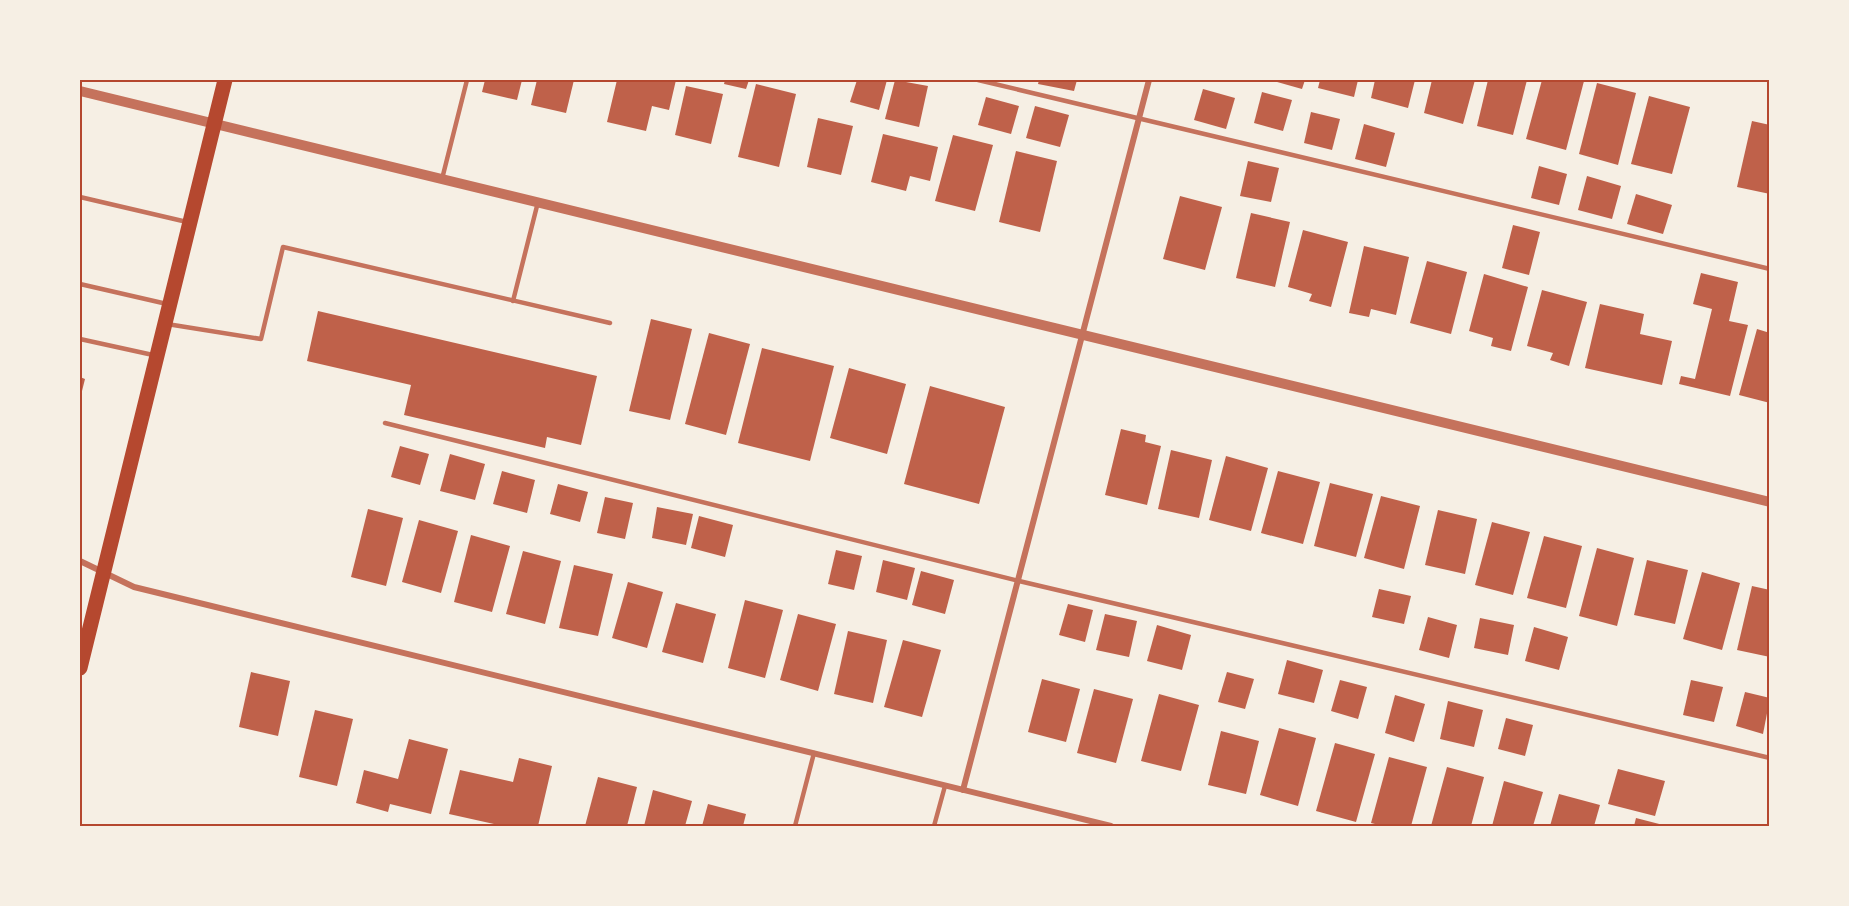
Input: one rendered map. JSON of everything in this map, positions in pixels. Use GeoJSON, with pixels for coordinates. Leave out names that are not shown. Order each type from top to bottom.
{"type":"FeatureCollection","features":[{"type":"Feature","properties":{"kind":"main road"},"geometry":{"type":"LineString","coordinates":[[80,668],[225,80]]}},
{"type":"Feature","properties":{"kind":"street"},"geometry":{"type":"LineString","coordinates":[[963,790],[1149,80]]}},
{"type":"Feature","properties":{"kind":"street"},"geometry":{"type":"LineString","coordinates":[[80,91],[1770,502]]}},
{"type":"Feature","properties":{"kind":"street"},"geometry":{"type":"LineString","coordinates":[[80,561],[134,587],[1111,826]]}},
{"type":"Feature","properties":{"kind":"lane"},"geometry":{"type":"LineString","coordinates":[[442,179],[467,80]]}},
{"type":"Feature","properties":{"kind":"lane"},"geometry":{"type":"LineString","coordinates":[[978,80],[1770,269]]}},
{"type":"Feature","properties":{"kind":"lane"},"geometry":{"type":"LineString","coordinates":[[80,197],[189,223]]}},
{"type":"Feature","properties":{"kind":"lane"},"geometry":{"type":"LineString","coordinates":[[513,301],[538,202]]}},
{"type":"Feature","properties":{"kind":"lane"},"geometry":{"type":"LineString","coordinates":[[165,324],[261,339],[283,247],[610,323]]}},
{"type":"Feature","properties":{"kind":"lane"},"geometry":{"type":"LineString","coordinates":[[80,284],[169,305]]}},
{"type":"Feature","properties":{"kind":"lane"},"geometry":{"type":"LineString","coordinates":[[80,339],[157,356]]}},
{"type":"Feature","properties":{"kind":"lane"},"geometry":{"type":"LineString","coordinates":[[385,423],[1019,581],[1770,758]]}},
{"type":"Feature","properties":{"kind":"lane"},"geometry":{"type":"LineString","coordinates":[[795,826],[814,753]]}},
{"type":"Feature","properties":{"kind":"lane"},"geometry":{"type":"LineString","coordinates":[[934,826],[945,786]]}},
{"type":"Feature","properties":{"kind":"building"},"geometry":{"type":"Polygon","coordinates":[[[485,80],[522,80],[517,100],[482,92],[485,80]]]}},
{"type":"Feature","properties":{"kind":"building"},"geometry":{"type":"Polygon","coordinates":[[[537,80],[574,80],[566,113],[531,105],[537,80]]]}},
{"type":"Feature","properties":{"kind":"building"},"geometry":{"type":"Polygon","coordinates":[[[617,80],[676,80],[669,110],[652,106],[646,131],[607,122],[617,80]]]}},
{"type":"Feature","properties":{"kind":"building"},"geometry":{"type":"Polygon","coordinates":[[[725,80],[749,80],[746,89],[724,84],[725,80]]]}},
{"type":"Feature","properties":{"kind":"building"},"geometry":{"type":"Polygon","coordinates":[[[857,80],[887,80],[879,110],[850,102],[857,80]]]}},
{"type":"Feature","properties":{"kind":"building"},"geometry":{"type":"Polygon","coordinates":[[[895,80],[928,86],[919,127],[885,119],[895,80]]]}},
{"type":"Feature","properties":{"kind":"building"},"geometry":{"type":"Polygon","coordinates":[[[1039,80],[1077,80],[1074,91],[1038,84],[1039,80]]]}},
{"type":"Feature","properties":{"kind":"building"},"geometry":{"type":"Polygon","coordinates":[[[1270,80],[1305,80],[1302,89],[1270,80]]]}},
{"type":"Feature","properties":{"kind":"building"},"geometry":{"type":"Polygon","coordinates":[[[1320,80],[1358,80],[1354,97],[1318,88],[1320,80]]]}},
{"type":"Feature","properties":{"kind":"building"},"geometry":{"type":"Polygon","coordinates":[[[1375,80],[1415,80],[1408,108],[1371,98],[1375,80]]]}},
{"type":"Feature","properties":{"kind":"building"},"geometry":{"type":"Polygon","coordinates":[[[1432,80],[1475,80],[1463,124],[1424,113],[1432,80]]]}},
{"type":"Feature","properties":{"kind":"building"},"geometry":{"type":"Polygon","coordinates":[[[1488,80],[1527,80],[1513,135],[1477,126],[1488,80]]]}},
{"type":"Feature","properties":{"kind":"building"},"geometry":{"type":"Polygon","coordinates":[[[1542,80],[1584,81],[1566,150],[1526,139],[1542,80]]]}},
{"type":"Feature","properties":{"kind":"building"},"geometry":{"type":"Polygon","coordinates":[[[1597,83],[1636,93],[1618,165],[1579,154],[1597,83]]]}},
{"type":"Feature","properties":{"kind":"building"},"geometry":{"type":"Polygon","coordinates":[[[756,84],[796,94],[779,167],[738,157],[756,84]]]}},
{"type":"Feature","properties":{"kind":"building"},"geometry":{"type":"Polygon","coordinates":[[[686,86],[723,94],[711,144],[675,135],[686,86]]]}},
{"type":"Feature","properties":{"kind":"building"},"geometry":{"type":"Polygon","coordinates":[[[1203,89],[1235,98],[1226,129],[1194,120],[1203,89]]]}},
{"type":"Feature","properties":{"kind":"building"},"geometry":{"type":"Polygon","coordinates":[[[1262,92],[1292,100],[1283,131],[1254,123],[1262,92]]]}},
{"type":"Feature","properties":{"kind":"building"},"geometry":{"type":"Polygon","coordinates":[[[1649,96],[1690,107],[1672,174],[1631,164],[1649,96]]]}},
{"type":"Feature","properties":{"kind":"building"},"geometry":{"type":"Polygon","coordinates":[[[986,97],[1019,106],[1011,134],[978,125],[986,97]]]}},
{"type":"Feature","properties":{"kind":"building"},"geometry":{"type":"Polygon","coordinates":[[[1035,106],[1069,115],[1060,147],[1026,138],[1035,106]]]}},
{"type":"Feature","properties":{"kind":"building"},"geometry":{"type":"Polygon","coordinates":[[[1311,112],[1340,119],[1332,150],[1304,143],[1311,112]]]}},
{"type":"Feature","properties":{"kind":"building"},"geometry":{"type":"Polygon","coordinates":[[[818,118],[853,126],[841,175],[807,167],[818,118]]]}},
{"type":"Feature","properties":{"kind":"building"},"geometry":{"type":"Polygon","coordinates":[[[1752,121],[1770,125],[1770,194],[1737,187],[1752,121]]]}},
{"type":"Feature","properties":{"kind":"building"},"geometry":{"type":"Polygon","coordinates":[[[1364,124],[1395,133],[1386,167],[1355,159],[1364,124]]]}},
{"type":"Feature","properties":{"kind":"building"},"geometry":{"type":"Polygon","coordinates":[[[883,134],[938,147],[930,181],[910,176],[906,191],[871,182],[883,134]]]}},
{"type":"Feature","properties":{"kind":"building"},"geometry":{"type":"Polygon","coordinates":[[[953,135],[993,145],[975,211],[935,201],[953,135]]]}},
{"type":"Feature","properties":{"kind":"building"},"geometry":{"type":"Polygon","coordinates":[[[1016,151],[1057,161],[1040,232],[999,222],[1016,151]]]}},
{"type":"Feature","properties":{"kind":"building"},"geometry":{"type":"Polygon","coordinates":[[[1248,161],[1279,168],[1271,202],[1240,196],[1248,161]]]}},
{"type":"Feature","properties":{"kind":"building"},"geometry":{"type":"Polygon","coordinates":[[[1539,166],[1567,174],[1559,205],[1531,198],[1539,166]]]}},
{"type":"Feature","properties":{"kind":"building"},"geometry":{"type":"Polygon","coordinates":[[[1587,176],[1621,186],[1612,219],[1578,210],[1587,176]]]}},
{"type":"Feature","properties":{"kind":"building"},"geometry":{"type":"Polygon","coordinates":[[[1636,194],[1672,205],[1663,234],[1627,224],[1636,194]]]}},
{"type":"Feature","properties":{"kind":"building"},"geometry":{"type":"Polygon","coordinates":[[[1180,196],[1222,207],[1205,270],[1163,259],[1180,196]]]}},
{"type":"Feature","properties":{"kind":"building"},"geometry":{"type":"Polygon","coordinates":[[[1251,213],[1290,222],[1275,287],[1236,278],[1251,213]]]}},
{"type":"Feature","properties":{"kind":"building"},"geometry":{"type":"Polygon","coordinates":[[[1513,225],[1540,232],[1529,275],[1502,268],[1513,225]]]}},
{"type":"Feature","properties":{"kind":"building"},"geometry":{"type":"Polygon","coordinates":[[[1303,230],[1348,242],[1331,307],[1309,301],[1312,294],[1288,287],[1303,230]]]}},
{"type":"Feature","properties":{"kind":"building"},"geometry":{"type":"Polygon","coordinates":[[[1364,246],[1409,257],[1396,315],[1371,309],[1369,317],[1349,313],[1364,246]]]}},
{"type":"Feature","properties":{"kind":"building"},"geometry":{"type":"Polygon","coordinates":[[[1427,261],[1467,272],[1451,334],[1410,323],[1427,261]]]}},
{"type":"Feature","properties":{"kind":"building"},"geometry":{"type":"Polygon","coordinates":[[[1701,273],[1738,282],[1729,321],[1748,325],[1730,396],[1679,384],[1681,376],[1695,379],[1712,309],[1693,304],[1701,273]]]}},
{"type":"Feature","properties":{"kind":"building"},"geometry":{"type":"Polygon","coordinates":[[[1484,274],[1528,287],[1511,351],[1491,346],[1493,338],[1469,331],[1484,274]]]}},
{"type":"Feature","properties":{"kind":"building"},"geometry":{"type":"Polygon","coordinates":[[[1542,290],[1587,302],[1569,366],[1550,360],[1553,353],[1527,346],[1542,290]]]}},
{"type":"Feature","properties":{"kind":"building"},"geometry":{"type":"Polygon","coordinates":[[[1600,304],[1644,314],[1640,334],[1672,341],[1662,385],[1585,368],[1600,304]]]}},
{"type":"Feature","properties":{"kind":"building"},"geometry":{"type":"Polygon","coordinates":[[[318,311],[597,376],[581,445],[547,437],[545,448],[404,415],[411,385],[307,361],[318,311]]]}},
{"type":"Feature","properties":{"kind":"building"},"geometry":{"type":"Polygon","coordinates":[[[651,319],[692,329],[670,420],[629,411],[651,319]]]}},
{"type":"Feature","properties":{"kind":"building"},"geometry":{"type":"Polygon","coordinates":[[[1757,329],[1770,333],[1770,403],[1739,395],[1757,329]]]}},
{"type":"Feature","properties":{"kind":"building"},"geometry":{"type":"Polygon","coordinates":[[[709,333],[750,344],[726,435],[685,424],[709,333]]]}},
{"type":"Feature","properties":{"kind":"building"},"geometry":{"type":"Polygon","coordinates":[[[762,348],[834,366],[810,461],[738,443],[762,348]]]}},
{"type":"Feature","properties":{"kind":"building"},"geometry":{"type":"Polygon","coordinates":[[[849,368],[906,384],[887,454],[830,438],[849,368]]]}},
{"type":"Feature","properties":{"kind":"building"},"geometry":{"type":"Polygon","coordinates":[[[80,377],[85,379],[80,399],[80,377]]]}},
{"type":"Feature","properties":{"kind":"building"},"geometry":{"type":"Polygon","coordinates":[[[930,386],[1005,407],[979,504],[904,484],[930,386]]]}},
{"type":"Feature","properties":{"kind":"building"},"geometry":{"type":"Polygon","coordinates":[[[1121,429],[1146,435],[1145,442],[1161,446],[1147,505],[1105,495],[1121,429]]]}},
{"type":"Feature","properties":{"kind":"building"},"geometry":{"type":"Polygon","coordinates":[[[400,446],[429,454],[420,485],[391,477],[400,446]]]}},
{"type":"Feature","properties":{"kind":"building"},"geometry":{"type":"Polygon","coordinates":[[[1171,450],[1212,460],[1199,518],[1158,509],[1171,450]]]}},
{"type":"Feature","properties":{"kind":"building"},"geometry":{"type":"Polygon","coordinates":[[[450,454],[485,464],[475,500],[440,491],[450,454]]]}},
{"type":"Feature","properties":{"kind":"building"},"geometry":{"type":"Polygon","coordinates":[[[1226,456],[1268,468],[1251,531],[1209,520],[1226,456]]]}},
{"type":"Feature","properties":{"kind":"building"},"geometry":{"type":"Polygon","coordinates":[[[502,471],[535,480],[527,513],[493,504],[502,471]]]}},
{"type":"Feature","properties":{"kind":"building"},"geometry":{"type":"Polygon","coordinates":[[[1278,471],[1320,482],[1303,544],[1261,533],[1278,471]]]}},
{"type":"Feature","properties":{"kind":"building"},"geometry":{"type":"Polygon","coordinates":[[[1330,483],[1373,494],[1356,557],[1314,546],[1330,483]]]}},
{"type":"Feature","properties":{"kind":"building"},"geometry":{"type":"Polygon","coordinates":[[[558,484],[588,492],[580,522],[550,514],[558,484]]]}},
{"type":"Feature","properties":{"kind":"building"},"geometry":{"type":"Polygon","coordinates":[[[1381,496],[1420,506],[1404,569],[1364,558],[1381,496]]]}},
{"type":"Feature","properties":{"kind":"building"},"geometry":{"type":"Polygon","coordinates":[[[605,497],[633,503],[625,539],[597,533],[605,497]]]}},
{"type":"Feature","properties":{"kind":"building"},"geometry":{"type":"Polygon","coordinates":[[[657,507],[693,514],[686,545],[652,538],[657,507]]]}},
{"type":"Feature","properties":{"kind":"building"},"geometry":{"type":"Polygon","coordinates":[[[368,509],[403,518],[386,586],[351,577],[368,509]]]}},
{"type":"Feature","properties":{"kind":"building"},"geometry":{"type":"Polygon","coordinates":[[[1438,510],[1477,519],[1465,574],[1425,565],[1438,510]]]}},
{"type":"Feature","properties":{"kind":"building"},"geometry":{"type":"Polygon","coordinates":[[[699,516],[733,525],[725,557],[691,548],[699,516]]]}},
{"type":"Feature","properties":{"kind":"building"},"geometry":{"type":"Polygon","coordinates":[[[419,520],[458,531],[441,593],[402,582],[419,520]]]}},
{"type":"Feature","properties":{"kind":"building"},"geometry":{"type":"Polygon","coordinates":[[[1492,522],[1530,532],[1513,595],[1475,585],[1492,522]]]}},
{"type":"Feature","properties":{"kind":"building"},"geometry":{"type":"Polygon","coordinates":[[[471,535],[510,546],[492,612],[454,602],[471,535]]]}},
{"type":"Feature","properties":{"kind":"building"},"geometry":{"type":"Polygon","coordinates":[[[1544,536],[1582,546],[1566,608],[1527,598],[1544,536]]]}},
{"type":"Feature","properties":{"kind":"building"},"geometry":{"type":"Polygon","coordinates":[[[1597,548],[1634,558],[1617,626],[1579,616],[1597,548]]]}},
{"type":"Feature","properties":{"kind":"building"},"geometry":{"type":"Polygon","coordinates":[[[836,550],[862,556],[854,590],[828,584],[836,550]]]}},
{"type":"Feature","properties":{"kind":"building"},"geometry":{"type":"Polygon","coordinates":[[[523,551],[561,561],[545,624],[506,614],[523,551]]]}},
{"type":"Feature","properties":{"kind":"building"},"geometry":{"type":"Polygon","coordinates":[[[883,560],[915,568],[907,600],[876,592],[883,560]]]}},
{"type":"Feature","properties":{"kind":"building"},"geometry":{"type":"Polygon","coordinates":[[[1647,560],[1688,570],[1675,624],[1634,615],[1647,560]]]}},
{"type":"Feature","properties":{"kind":"building"},"geometry":{"type":"Polygon","coordinates":[[[574,565],[613,574],[598,636],[559,628],[574,565]]]}},
{"type":"Feature","properties":{"kind":"building"},"geometry":{"type":"Polygon","coordinates":[[[921,571],[954,580],[945,614],[912,605],[921,571]]]}},
{"type":"Feature","properties":{"kind":"building"},"geometry":{"type":"Polygon","coordinates":[[[1702,572],[1740,583],[1722,650],[1683,639],[1702,572]]]}},
{"type":"Feature","properties":{"kind":"building"},"geometry":{"type":"Polygon","coordinates":[[[628,582],[663,592],[647,648],[612,638],[628,582]]]}},
{"type":"Feature","properties":{"kind":"building"},"geometry":{"type":"Polygon","coordinates":[[[1752,586],[1770,590],[1770,657],[1737,650],[1752,586]]]}},
{"type":"Feature","properties":{"kind":"building"},"geometry":{"type":"Polygon","coordinates":[[[1379,589],[1411,596],[1404,624],[1372,617],[1379,589]]]}},
{"type":"Feature","properties":{"kind":"building"},"geometry":{"type":"Polygon","coordinates":[[[745,600],[783,610],[765,678],[728,668],[745,600]]]}},
{"type":"Feature","properties":{"kind":"building"},"geometry":{"type":"Polygon","coordinates":[[[676,603],[716,614],[703,663],[662,652],[676,603]]]}},
{"type":"Feature","properties":{"kind":"building"},"geometry":{"type":"Polygon","coordinates":[[[1068,604],[1093,610],[1085,642],[1059,635],[1068,604]]]}},
{"type":"Feature","properties":{"kind":"building"},"geometry":{"type":"Polygon","coordinates":[[[798,614],[836,624],[818,691],[780,680],[798,614]]]}},
{"type":"Feature","properties":{"kind":"building"},"geometry":{"type":"Polygon","coordinates":[[[1105,614],[1137,621],[1129,657],[1096,650],[1105,614]]]}},
{"type":"Feature","properties":{"kind":"building"},"geometry":{"type":"Polygon","coordinates":[[[1428,617],[1457,625],[1449,658],[1419,650],[1428,617]]]}},
{"type":"Feature","properties":{"kind":"building"},"geometry":{"type":"Polygon","coordinates":[[[1480,618],[1514,625],[1508,655],[1474,648],[1480,618]]]}},
{"type":"Feature","properties":{"kind":"building"},"geometry":{"type":"Polygon","coordinates":[[[1157,625],[1191,635],[1182,670],[1147,661],[1157,625]]]}},
{"type":"Feature","properties":{"kind":"building"},"geometry":{"type":"Polygon","coordinates":[[[1534,627],[1568,637],[1559,670],[1525,661],[1534,627]]]}},
{"type":"Feature","properties":{"kind":"building"},"geometry":{"type":"Polygon","coordinates":[[[848,631],[887,640],[873,703],[834,694],[848,631]]]}},
{"type":"Feature","properties":{"kind":"building"},"geometry":{"type":"Polygon","coordinates":[[[903,640],[941,650],[922,717],[884,707],[903,640]]]}},
{"type":"Feature","properties":{"kind":"building"},"geometry":{"type":"Polygon","coordinates":[[[1287,660],[1323,670],[1314,703],[1278,694],[1287,660]]]}},
{"type":"Feature","properties":{"kind":"building"},"geometry":{"type":"Polygon","coordinates":[[[251,672],[290,681],[278,736],[239,727],[251,672]]]}},
{"type":"Feature","properties":{"kind":"building"},"geometry":{"type":"Polygon","coordinates":[[[1227,672],[1254,679],[1245,709],[1218,702],[1227,672]]]}},
{"type":"Feature","properties":{"kind":"building"},"geometry":{"type":"Polygon","coordinates":[[[1042,679],[1080,689],[1066,742],[1028,732],[1042,679]]]}},
{"type":"Feature","properties":{"kind":"building"},"geometry":{"type":"Polygon","coordinates":[[[1340,680],[1367,687],[1358,719],[1331,711],[1340,680]]]}},
{"type":"Feature","properties":{"kind":"building"},"geometry":{"type":"Polygon","coordinates":[[[1691,680],[1723,687],[1714,722],[1683,715],[1691,680]]]}},
{"type":"Feature","properties":{"kind":"building"},"geometry":{"type":"Polygon","coordinates":[[[1094,689],[1133,699],[1116,763],[1077,753],[1094,689]]]}},
{"type":"Feature","properties":{"kind":"building"},"geometry":{"type":"Polygon","coordinates":[[[1745,692],[1770,698],[1763,734],[1736,726],[1745,692]]]}},
{"type":"Feature","properties":{"kind":"building"},"geometry":{"type":"Polygon","coordinates":[[[1159,694],[1199,705],[1181,771],[1141,761],[1159,694]]]}},
{"type":"Feature","properties":{"kind":"building"},"geometry":{"type":"Polygon","coordinates":[[[1395,695],[1425,704],[1414,742],[1385,733],[1395,695]]]}},
{"type":"Feature","properties":{"kind":"building"},"geometry":{"type":"Polygon","coordinates":[[[1448,701],[1483,710],[1474,747],[1440,739],[1448,701]]]}},
{"type":"Feature","properties":{"kind":"building"},"geometry":{"type":"Polygon","coordinates":[[[315,710],[353,719],[337,786],[299,777],[315,710]]]}},
{"type":"Feature","properties":{"kind":"building"},"geometry":{"type":"Polygon","coordinates":[[[1506,718],[1533,725],[1525,756],[1498,749],[1506,718]]]}},
{"type":"Feature","properties":{"kind":"building"},"geometry":{"type":"Polygon","coordinates":[[[1279,728],[1316,738],[1298,806],[1260,795],[1279,728]]]}},
{"type":"Feature","properties":{"kind":"building"},"geometry":{"type":"Polygon","coordinates":[[[1221,731],[1259,741],[1246,794],[1208,785],[1221,731]]]}},
{"type":"Feature","properties":{"kind":"building"},"geometry":{"type":"Polygon","coordinates":[[[409,739],[448,749],[431,814],[390,804],[388,812],[356,803],[364,770],[398,779],[409,739]]]}},
{"type":"Feature","properties":{"kind":"building"},"geometry":{"type":"Polygon","coordinates":[[[1335,743],[1375,754],[1356,822],[1316,811],[1335,743]]]}},
{"type":"Feature","properties":{"kind":"building"},"geometry":{"type":"Polygon","coordinates":[[[1389,757],[1427,767],[1411,826],[1383,826],[1371,823],[1389,757]]]}},
{"type":"Feature","properties":{"kind":"building"},"geometry":{"type":"Polygon","coordinates":[[[519,758],[552,766],[538,826],[503,826],[449,814],[460,770],[513,782],[519,758]]]}},
{"type":"Feature","properties":{"kind":"building"},"geometry":{"type":"Polygon","coordinates":[[[1447,767],[1484,777],[1471,826],[1431,826],[1447,767]]]}},
{"type":"Feature","properties":{"kind":"building"},"geometry":{"type":"Polygon","coordinates":[[[1618,769],[1665,781],[1655,816],[1608,804],[1618,769]]]}},
{"type":"Feature","properties":{"kind":"building"},"geometry":{"type":"Polygon","coordinates":[[[598,777],[637,787],[627,826],[585,826],[598,777]]]}},
{"type":"Feature","properties":{"kind":"building"},"geometry":{"type":"Polygon","coordinates":[[[1504,781],[1543,792],[1533,826],[1492,826],[1504,781]]]}},
{"type":"Feature","properties":{"kind":"building"},"geometry":{"type":"Polygon","coordinates":[[[653,790],[692,801],[685,826],[644,826],[653,790]]]}},
{"type":"Feature","properties":{"kind":"building"},"geometry":{"type":"Polygon","coordinates":[[[1559,794],[1600,805],[1594,826],[1550,826],[1559,794]]]}},
{"type":"Feature","properties":{"kind":"building"},"geometry":{"type":"Polygon","coordinates":[[[708,804],[746,814],[743,826],[702,826],[708,804]]]}},
{"type":"Feature","properties":{"kind":"building"},"geometry":{"type":"Polygon","coordinates":[[[1636,818],[1667,826],[1634,826],[1636,818]]]}}]}
